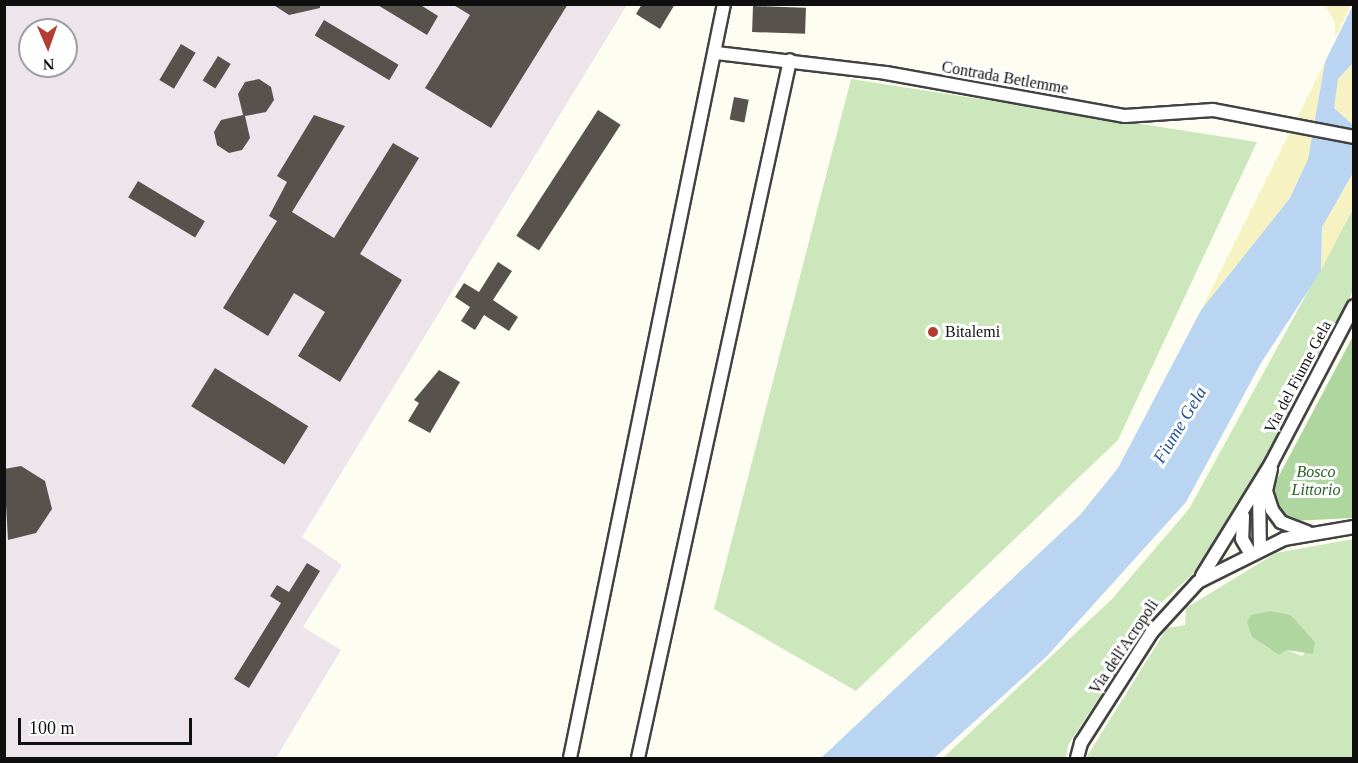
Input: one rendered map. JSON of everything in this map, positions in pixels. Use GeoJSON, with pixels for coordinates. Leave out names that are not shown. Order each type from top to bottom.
{"type":"FeatureCollection","features":[{"type":"Feature","properties":{"kind":"street"},"geometry":{"type":"LineString","coordinates":[[570,759],[716,53],[724,4]]}},
{"type":"Feature","properties":{"kind":"street","name":"Contrada Betlemme"},"geometry":{"type":"LineString","coordinates":[[716,53],[790,60],[1125,116],[1213,110],[1353,137]]}},
{"type":"Feature","properties":{"kind":"street"},"geometry":{"type":"LineString","coordinates":[[638,759],[790,60]]}},
{"type":"Feature","properties":{"kind":"street","name":"Via del Fiume Gela"},"geometry":{"type":"LineString","coordinates":[[1272,462],[1353,306]]}},
{"type":"Feature","properties":{"kind":"street"},"geometry":{"type":"LineString","coordinates":[[1198,582],[1272,462]]}},
{"type":"Feature","properties":{"kind":"street"},"geometry":{"type":"LineString","coordinates":[[1272,462],[1266,491],[1272,510],[1281,522],[1307,532]]}},
{"type":"Feature","properties":{"kind":"street"},"geometry":{"type":"LineString","coordinates":[[1255,550],[1256,506],[1272,462]]}},
{"type":"Feature","properties":{"kind":"street"},"geometry":{"type":"LineString","coordinates":[[1243,512],[1242,539],[1255,550]]}},
{"type":"Feature","properties":{"kind":"street","name":"Via dell'Acropoli"},"geometry":{"type":"LineString","coordinates":[[1077,759],[1081,743],[1152,632],[1198,582],[1255,550],[1307,532],[1353,527]]}},
{"type":"Feature","properties":{"kind":"shaded area"},"geometry":{"type":"Polygon","coordinates":[[[4,5],[627,5],[302,537],[342,565],[303,627],[341,650],[276,758],[5,758],[4,5]]]}},
{"type":"Feature","properties":{"kind":"green space"},"geometry":{"type":"Polygon","coordinates":[[[851,79],[1257,142],[1118,440],[856,691],[714,609],[851,79]]]}},
{"type":"Feature","properties":{"kind":"green space"},"geometry":{"type":"Polygon","coordinates":[[[1353,209],[1353,291],[1251,487],[1193,574],[1162,602],[1068,745],[1066,758],[943,758],[1112,599],[1189,509],[1353,209]]]}},
{"type":"Feature","properties":{"kind":"green space","name":"Bosco Littorio"},"geometry":{"type":"Polygon","coordinates":[[[1353,336],[1353,518],[1292,521],[1273,502],[1272,489],[1353,336]]]}},
{"type":"Feature","properties":{"kind":"green space"},"geometry":{"type":"Polygon","coordinates":[[[1353,539],[1353,758],[1086,758],[1167,628],[1185,625],[1186,608],[1276,553],[1353,539]],[[1291,615],[1252,637],[1279,655],[1287,650],[1302,656],[1315,642],[1291,615]]]}},
{"type":"Feature","properties":{"kind":"green space"},"geometry":{"type":"Polygon","coordinates":[[[1270,611],[1291,615],[1315,642],[1313,654],[1287,650],[1279,655],[1252,637],[1247,622],[1251,615],[1270,611]]]}},
{"type":"Feature","properties":{"kind":"sand"},"geometry":{"type":"Polygon","coordinates":[[[1325,5],[1351,5],[1335,38],[1335,22],[1325,5]]]}},
{"type":"Feature","properties":{"kind":"sand"},"geometry":{"type":"Polygon","coordinates":[[[1325,62],[1308,159],[1290,198],[1201,310],[1325,62]]]}},
{"type":"Feature","properties":{"kind":"sand"},"geometry":{"type":"Polygon","coordinates":[[[1353,63],[1353,125],[1334,108],[1338,79],[1353,63]]]}},
{"type":"Feature","properties":{"kind":"sand"},"geometry":{"type":"Polygon","coordinates":[[[1353,173],[1353,207],[1321,271],[1322,227],[1353,173]]]}},
{"type":"Feature","properties":{"kind":"water","name":"Fiume Gela"},"geometry":{"type":"Polygon","coordinates":[[[1353,5],[1353,63],[1338,79],[1334,108],[1353,125],[1353,173],[1322,227],[1321,271],[1261,363],[1186,502],[1047,656],[934,758],[821,758],[1080,515],[1118,468],[1201,310],[1290,198],[1308,159],[1325,62],[1353,5]]]}},
{"type":"Feature","properties":{"kind":"building"},"geometry":{"type":"Polygon","coordinates":[[[272,4],[320,4],[320,8],[289,15],[272,4]]]}},
{"type":"Feature","properties":{"kind":"building"},"geometry":{"type":"Polygon","coordinates":[[[376,4],[419,4],[438,16],[427,35],[376,4]]]}},
{"type":"Feature","properties":{"kind":"building"},"geometry":{"type":"Polygon","coordinates":[[[452,4],[568,4],[491,128],[425,88],[470,15],[452,4]]]}},
{"type":"Feature","properties":{"kind":"building"},"geometry":{"type":"Polygon","coordinates":[[[642,4],[675,4],[660,29],[636,14],[642,4]]]}},
{"type":"Feature","properties":{"kind":"building"},"geometry":{"type":"Polygon","coordinates":[[[753,6],[806,8],[805,34],[752,32],[753,6]]]}},
{"type":"Feature","properties":{"kind":"building"},"geometry":{"type":"Polygon","coordinates":[[[324,20],[399,65],[389,80],[315,35],[324,20]]]}},
{"type":"Feature","properties":{"kind":"building"},"geometry":{"type":"Polygon","coordinates":[[[181,44],[196,53],[174,89],[159,80],[181,44]]]}},
{"type":"Feature","properties":{"kind":"building"},"geometry":{"type":"Polygon","coordinates":[[[218,56],[231,64],[215,89],[203,81],[218,56]]]}},
{"type":"Feature","properties":{"kind":"building"},"geometry":{"type":"Polygon","coordinates":[[[259,79],[271,87],[274,100],[266,112],[245,116],[250,138],[242,150],[229,153],[217,145],[214,132],[221,120],[243,115],[238,94],[245,82],[259,79]]]}},
{"type":"Feature","properties":{"kind":"building"},"geometry":{"type":"Polygon","coordinates":[[[734,97],[749,100],[744,122],[730,120],[734,97]]]}},
{"type":"Feature","properties":{"kind":"building"},"geometry":{"type":"Polygon","coordinates":[[[598,110],[621,125],[539,251],[516,236],[598,110]]]}},
{"type":"Feature","properties":{"kind":"building"},"geometry":{"type":"Polygon","coordinates":[[[314,115],[345,126],[292,212],[334,238],[393,143],[419,158],[360,254],[402,280],[340,382],[298,356],[325,312],[294,293],[268,336],[223,308],[277,221],[269,216],[287,182],[277,176],[314,115]]]}},
{"type":"Feature","properties":{"kind":"building"},"geometry":{"type":"Polygon","coordinates":[[[138,181],[205,221],[195,237],[128,197],[138,181]]]}},
{"type":"Feature","properties":{"kind":"building"},"geometry":{"type":"Polygon","coordinates":[[[498,262],[512,271],[493,300],[518,317],[509,331],[484,315],[475,330],[461,321],[470,307],[455,297],[464,283],[479,292],[498,262]]]}},
{"type":"Feature","properties":{"kind":"building"},"geometry":{"type":"Polygon","coordinates":[[[215,368],[308,426],[284,464],[191,406],[215,368]]]}},
{"type":"Feature","properties":{"kind":"building"},"geometry":{"type":"Polygon","coordinates":[[[439,370],[460,382],[430,433],[408,421],[419,403],[414,400],[439,370]]]}},
{"type":"Feature","properties":{"kind":"building"},"geometry":{"type":"Polygon","coordinates":[[[21,466],[45,481],[52,509],[36,533],[8,540],[4,469],[21,466]]]}},
{"type":"Feature","properties":{"kind":"building"},"geometry":{"type":"Polygon","coordinates":[[[307,563],[320,571],[249,688],[234,679],[281,603],[270,596],[277,585],[289,592],[307,563]]]}},
{"type":"Feature","properties":{"kind":"place","name":"Bitalemi"},"geometry":{"type":"Point","coordinates":[933,332]}}]}
